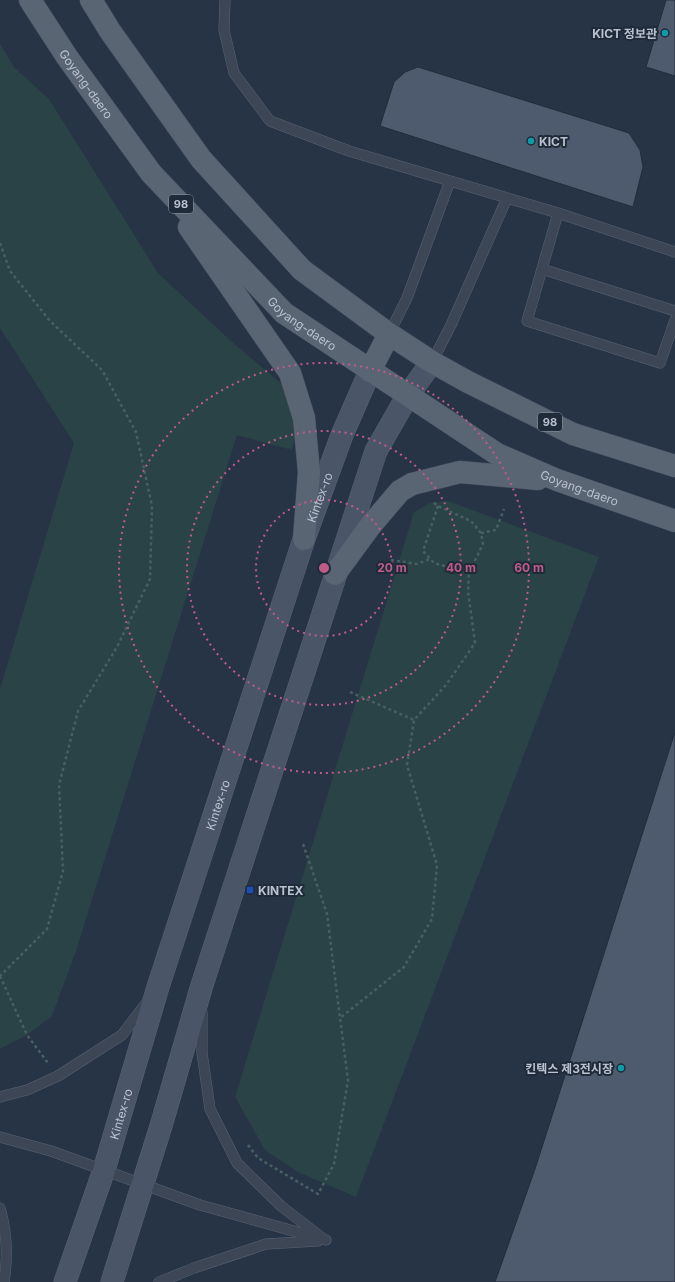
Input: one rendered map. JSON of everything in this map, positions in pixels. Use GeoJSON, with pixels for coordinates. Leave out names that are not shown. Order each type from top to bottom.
{"type":"FeatureCollection","features":[{"type":"Feature","properties":{"kind":"main road","name":"Goyang-daero"},"geometry":{"type":"LineString","coordinates":[[30,0],[67,57],[151,174],[284,313],[497,454],[557,480],[675,521]]}},
{"type":"Feature","properties":{"kind":"main road","name":"98"},"geometry":{"type":"LineString","coordinates":[[91,0],[110,31],[201,159],[302,270],[389,334],[432,362],[573,434],[675,466]]}},
{"type":"Feature","properties":{"kind":"main road"},"geometry":{"type":"LineString","coordinates":[[151,174],[290,373],[304,418],[309,472],[304,539]]}},
{"type":"Feature","properties":{"kind":"main road","name":"Kintex-ro"},"geometry":{"type":"LineString","coordinates":[[65,1282],[104,1170],[158,987],[304,539],[342,435],[370,370],[389,334]]}},
{"type":"Feature","properties":{"kind":"main road"},"geometry":{"type":"LineString","coordinates":[[112,1282],[143,1184],[202,985],[376,451],[408,395],[432,362]]}},
{"type":"Feature","properties":{"kind":"main road"},"geometry":{"type":"LineString","coordinates":[[335,574],[371,525],[400,491],[412,484],[460,472],[557,480]]}},
{"type":"Feature","properties":{"kind":"lane"},"geometry":{"type":"LineString","coordinates":[[225,0],[224,30],[234,73],[270,121],[349,151],[558,213],[675,252]]}},
{"type":"Feature","properties":{"kind":"lane"},"geometry":{"type":"LineString","coordinates":[[389,334],[407,298],[450,181]]}},
{"type":"Feature","properties":{"kind":"lane"},"geometry":{"type":"LineString","coordinates":[[432,362],[451,325],[507,198]]}},
{"type":"Feature","properties":{"kind":"lane"},"geometry":{"type":"LineString","coordinates":[[558,213],[527,321],[660,363],[675,320]]}},
{"type":"Feature","properties":{"kind":"lane"},"geometry":{"type":"LineString","coordinates":[[542,269],[675,311]]}},
{"type":"Feature","properties":{"kind":"lane"},"geometry":{"type":"LineString","coordinates":[[202,985],[202,1053],[210,1108],[237,1163],[281,1206],[326,1240]]}},
{"type":"Feature","properties":{"kind":"lane"},"geometry":{"type":"LineString","coordinates":[[0,1097],[27,1090],[58,1076],[122,1035],[158,987]]}},
{"type":"Feature","properties":{"kind":"lane"},"geometry":{"type":"LineString","coordinates":[[0,1137],[51,1151],[200,1205],[326,1240]]}},
{"type":"Feature","properties":{"kind":"lane"},"geometry":{"type":"LineString","coordinates":[[0,1208],[6,1241],[4,1282]]}},
{"type":"Feature","properties":{"kind":"lane"},"geometry":{"type":"LineString","coordinates":[[159,1282],[194,1268],[266,1244],[326,1240]]}},
{"type":"Feature","properties":{"kind":"path"},"geometry":{"type":"LineString","coordinates":[[0,243],[10,271],[50,321],[102,370],[136,432],[152,506],[150,579],[117,647],[78,711],[59,785],[63,871],[47,929],[0,976],[27,1035],[48,1063]]}},
{"type":"Feature","properties":{"kind":"path"},"geometry":{"type":"LineString","coordinates":[[340,1018],[404,966],[432,919],[437,865],[407,765],[414,720],[446,685],[475,643],[468,592],[469,573],[483,544],[481,532],[471,521],[438,506],[428,497]]}},
{"type":"Feature","properties":{"kind":"path"},"geometry":{"type":"LineString","coordinates":[[438,506],[423,551],[434,563],[469,573]]}},
{"type":"Feature","properties":{"kind":"path"},"geometry":{"type":"LineString","coordinates":[[481,532],[496,530],[504,509]]}},
{"type":"Feature","properties":{"kind":"path"},"geometry":{"type":"LineString","coordinates":[[391,560],[417,564],[430,559]]}},
{"type":"Feature","properties":{"kind":"path"},"geometry":{"type":"LineString","coordinates":[[350,692],[414,720]]}},
{"type":"Feature","properties":{"kind":"path"},"geometry":{"type":"LineString","coordinates":[[244,1140],[258,1158],[318,1194],[334,1164],[348,1080],[327,914],[303,844]]}},
{"type":"Feature","properties":{"kind":"green space"},"geometry":{"type":"Polygon","coordinates":[[[0,44],[14,67],[49,99],[158,273],[231,341],[283,385],[299,413],[292,450],[237,435],[75,954],[52,1016],[27,1035],[0,1049],[0,689],[74,443],[0,328],[0,44]]]}},
{"type":"Feature","properties":{"kind":"green space"},"geometry":{"type":"Polygon","coordinates":[[[448,501],[599,557],[356,1197],[298,1172],[265,1150],[235,1097],[414,512],[430,503],[448,501]]]}},
{"type":"Feature","properties":{"kind":"building","name":"KICT 정보관"},"geometry":{"type":"Polygon","coordinates":[[[666,0],[675,0],[675,76],[646,67],[666,0]]]}},
{"type":"Feature","properties":{"kind":"building","name":"KICT"},"geometry":{"type":"Polygon","coordinates":[[[418,67],[629,133],[640,150],[643,167],[633,207],[380,126],[394,82],[405,72],[418,67]]]}},
{"type":"Feature","properties":{"kind":"building","name":"킨텍스 제3전시장"},"geometry":{"type":"Polygon","coordinates":[[[675,732],[675,1282],[495,1282],[535,1169],[675,732]]]}},
{"type":"Feature","properties":{"kind":"place","name":"KICT 정보관"},"geometry":{"type":"Point","coordinates":[665,33]}},
{"type":"Feature","properties":{"kind":"place","name":"KICT"},"geometry":{"type":"Point","coordinates":[531,141]}},
{"type":"Feature","properties":{"kind":"place","name":"KINTEX"},"geometry":{"type":"Point","coordinates":[250,890]}},
{"type":"Feature","properties":{"kind":"place","name":"킨텍스 제3전시장"},"geometry":{"type":"Point","coordinates":[621,1068]}}]}
